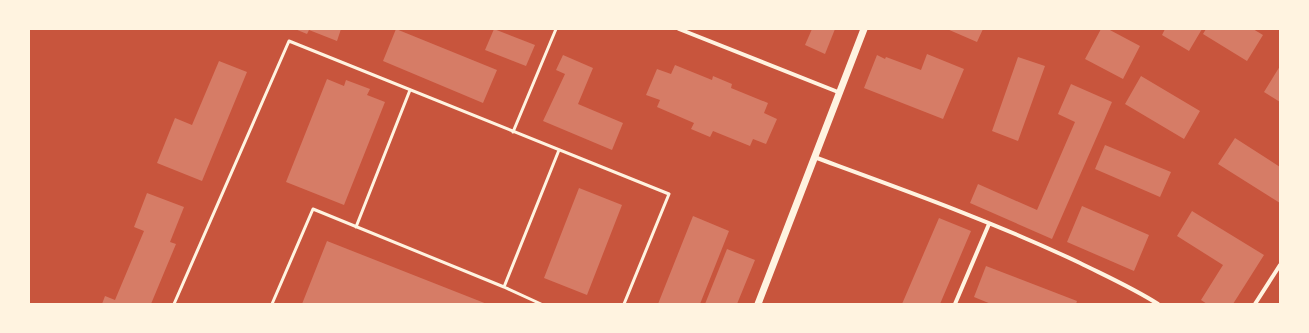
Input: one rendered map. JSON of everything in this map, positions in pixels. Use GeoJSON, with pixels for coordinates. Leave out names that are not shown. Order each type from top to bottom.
{"type":"FeatureCollection","features":[{"type":"Feature","properties":{"kind":"street"},"geometry":{"type":"LineString","coordinates":[[679,29],[838,92]]}},
{"type":"Feature","properties":{"kind":"street"},"geometry":{"type":"LineString","coordinates":[[758,304],[838,92],[864,29]]}},
{"type":"Feature","properties":{"kind":"street"},"geometry":{"type":"LineString","coordinates":[[814,157],[1050,249],[1140,292],[1158,304]]}},
{"type":"Feature","properties":{"kind":"street"},"geometry":{"type":"LineString","coordinates":[[955,304],[989,224]]}},
{"type":"Feature","properties":{"kind":"street"},"geometry":{"type":"LineString","coordinates":[[1255,304],[1280,265]]}},
{"type":"Feature","properties":{"kind":"lane"},"geometry":{"type":"LineString","coordinates":[[513,132],[556,29]]}},
{"type":"Feature","properties":{"kind":"lane"},"geometry":{"type":"LineString","coordinates":[[174,304],[289,41],[669,194],[624,304]]}},
{"type":"Feature","properties":{"kind":"lane"},"geometry":{"type":"LineString","coordinates":[[356,228],[410,90]]}},
{"type":"Feature","properties":{"kind":"lane"},"geometry":{"type":"LineString","coordinates":[[504,287],[559,150]]}},
{"type":"Feature","properties":{"kind":"lane"},"geometry":{"type":"LineString","coordinates":[[272,304],[313,209],[356,228],[504,287],[541,304]]}},
{"type":"Feature","properties":{"kind":"building"},"geometry":{"type":"Polygon","coordinates":[[[295,29],[341,29],[337,41],[309,30],[307,34],[295,29]]]}},
{"type":"Feature","properties":{"kind":"building"},"geometry":{"type":"Polygon","coordinates":[[[396,29],[497,70],[483,103],[383,61],[396,29]]]}},
{"type":"Feature","properties":{"kind":"building"},"geometry":{"type":"Polygon","coordinates":[[[494,29],[535,45],[526,66],[485,50],[494,29]]]}},
{"type":"Feature","properties":{"kind":"building"},"geometry":{"type":"Polygon","coordinates":[[[812,29],[835,29],[825,54],[805,45],[812,29]]]}},
{"type":"Feature","properties":{"kind":"building"},"geometry":{"type":"Polygon","coordinates":[[[947,29],[983,29],[977,42],[947,29]]]}},
{"type":"Feature","properties":{"kind":"building"},"geometry":{"type":"Polygon","coordinates":[[[1101,29],[1108,29],[1140,46],[1123,79],[1085,59],[1101,29]]]}},
{"type":"Feature","properties":{"kind":"building"},"geometry":{"type":"Polygon","coordinates":[[[1165,29],[1202,29],[1189,51],[1162,35],[1165,29]]]}},
{"type":"Feature","properties":{"kind":"building"},"geometry":{"type":"Polygon","coordinates":[[[1206,29],[1253,29],[1263,35],[1247,61],[1203,34],[1206,29]]]}},
{"type":"Feature","properties":{"kind":"building"},"geometry":{"type":"Polygon","coordinates":[[[927,54],[964,69],[943,119],[864,88],[877,55],[885,59],[886,57],[921,70],[927,54]]]}},
{"type":"Feature","properties":{"kind":"building"},"geometry":{"type":"Polygon","coordinates":[[[563,55],[593,68],[578,104],[623,123],[612,150],[543,121],[565,74],[556,70],[563,55]]]}},
{"type":"Feature","properties":{"kind":"building"},"geometry":{"type":"Polygon","coordinates":[[[1018,57],[1045,66],[1018,141],[992,131],[1018,57]]]}},
{"type":"Feature","properties":{"kind":"building"},"geometry":{"type":"Polygon","coordinates":[[[219,61],[247,72],[202,181],[157,163],[175,118],[192,125],[219,61]]]}},
{"type":"Feature","properties":{"kind":"building"},"geometry":{"type":"Polygon","coordinates":[[[675,65],[712,80],[713,76],[732,84],[731,88],[768,103],[764,113],[777,119],[766,144],[753,139],[750,146],[713,131],[710,137],[691,129],[694,123],[657,107],[660,100],[646,95],[657,69],[671,74],[675,65]]]}},
{"type":"Feature","properties":{"kind":"building"},"geometry":{"type":"Polygon","coordinates":[[[1280,66],[1280,102],[1264,92],[1280,66]]]}},
{"type":"Feature","properties":{"kind":"building"},"geometry":{"type":"Polygon","coordinates":[[[1141,76],[1200,111],[1184,139],[1125,104],[1141,76]]]}},
{"type":"Feature","properties":{"kind":"building"},"geometry":{"type":"Polygon","coordinates":[[[327,79],[344,86],[346,80],[370,89],[367,95],[385,102],[344,205],[286,182],[327,79]]]}},
{"type":"Feature","properties":{"kind":"building"},"geometry":{"type":"Polygon","coordinates":[[[1071,84],[1112,102],[1052,239],[970,203],[978,184],[1037,210],[1075,122],[1058,114],[1071,84]]]}},
{"type":"Feature","properties":{"kind":"building"},"geometry":{"type":"Polygon","coordinates":[[[1235,138],[1280,167],[1280,203],[1218,164],[1235,138]]]}},
{"type":"Feature","properties":{"kind":"building"},"geometry":{"type":"Polygon","coordinates":[[[1105,145],[1171,172],[1160,197],[1095,169],[1105,145]]]}},
{"type":"Feature","properties":{"kind":"building"},"geometry":{"type":"Polygon","coordinates":[[[579,188],[622,205],[587,295],[544,278],[579,188]]]}},
{"type":"Feature","properties":{"kind":"building"},"geometry":{"type":"Polygon","coordinates":[[[147,193],[184,207],[170,242],[176,244],[151,304],[102,304],[105,296],[115,300],[144,231],[134,227],[147,193]]]}},
{"type":"Feature","properties":{"kind":"building"},"geometry":{"type":"Polygon","coordinates":[[[1082,206],[1149,235],[1134,271],[1067,242],[1082,206]]]}},
{"type":"Feature","properties":{"kind":"building"},"geometry":{"type":"Polygon","coordinates":[[[1192,211],[1264,255],[1233,304],[1207,304],[1201,300],[1223,265],[1177,236],[1192,211]]]}},
{"type":"Feature","properties":{"kind":"building"},"geometry":{"type":"Polygon","coordinates":[[[693,216],[729,231],[700,304],[658,304],[693,216]]]}},
{"type":"Feature","properties":{"kind":"building"},"geometry":{"type":"Polygon","coordinates":[[[939,218],[971,231],[940,304],[902,304],[939,218]]]}},
{"type":"Feature","properties":{"kind":"building"},"geometry":{"type":"Polygon","coordinates":[[[327,241],[487,304],[302,304],[327,241]]]}},
{"type":"Feature","properties":{"kind":"building"},"geometry":{"type":"Polygon","coordinates":[[[727,249],[755,260],[737,304],[705,304],[727,249]]]}},
{"type":"Feature","properties":{"kind":"building"},"geometry":{"type":"Polygon","coordinates":[[[986,266],[1077,301],[1076,304],[991,304],[974,297],[986,266]]]}}]}
